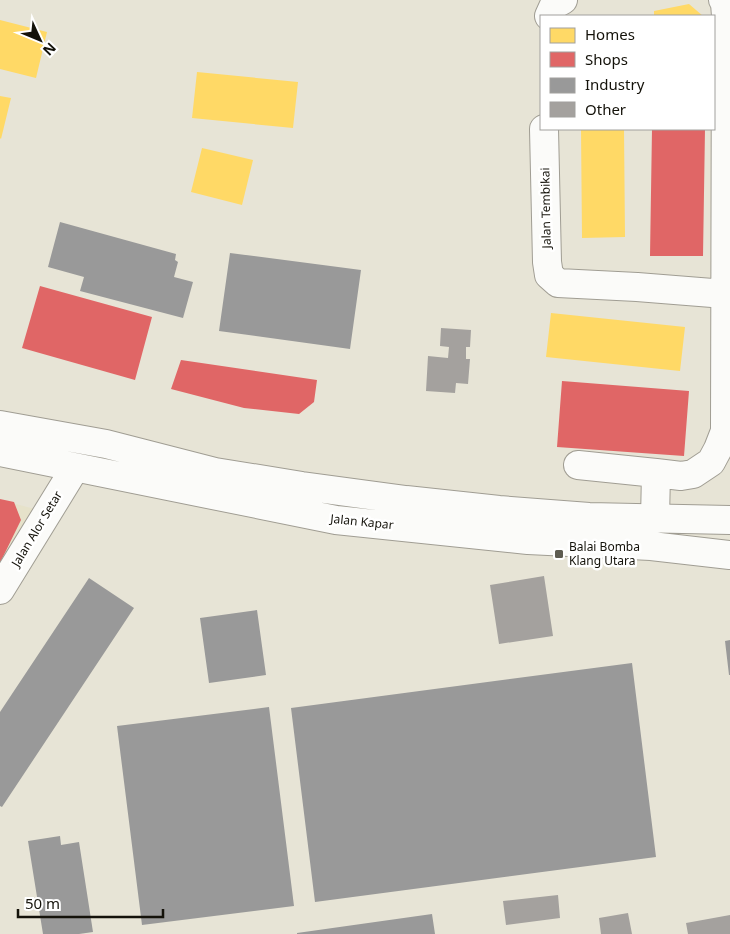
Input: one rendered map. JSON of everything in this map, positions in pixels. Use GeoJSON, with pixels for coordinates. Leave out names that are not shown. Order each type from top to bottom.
{"type":"FeatureCollection","features":[{"type":"Feature","properties":{"kind":"main road"},"geometry":{"type":"LineString","coordinates":[[549,15],[554,5],[563,0]]}},
{"type":"Feature","properties":{"kind":"main road"},"geometry":{"type":"LineString","coordinates":[[578,466],[681,476],[693,474],[711,462],[725,431],[726,16],[724,0]]}},
{"type":"Feature","properties":{"kind":"main road","name":"Jalan Tembikai"},"geometry":{"type":"LineString","coordinates":[[544,130],[547,262],[549,275],[558,284],[637,287],[725,294]]}},
{"type":"Feature","properties":{"kind":"main road"},"geometry":{"type":"LineString","coordinates":[[0,424],[106,444],[215,472],[406,500],[499,510],[589,516],[730,520]]}},
{"type":"Feature","properties":{"kind":"main road","name":"Jalan Kapar"},"geometry":{"type":"LineString","coordinates":[[0,452],[336,520],[528,540],[650,546],[730,555]]}},
{"type":"Feature","properties":{"kind":"main road","name":"Jalan Alor Setar"},"geometry":{"type":"LineString","coordinates":[[0,590],[75,468]]}},
{"type":"Feature","properties":{"kind":"main road"},"geometry":{"type":"LineString","coordinates":[[655,519],[656,473]]}},
{"type":"Feature","properties":{"kind":"shaded area"},"geometry":{"type":"Polygon","coordinates":[[[0,500],[39,510],[0,575],[0,500]]]}},
{"type":"Feature","properties":{"kind":"building: Homes"},"geometry":{"type":"Polygon","coordinates":[[[689,4],[702,15],[654,15],[654,11],[689,4]]]}},
{"type":"Feature","properties":{"kind":"building: Homes"},"geometry":{"type":"Polygon","coordinates":[[[0,20],[47,32],[36,78],[0,69],[0,20]]]}},
{"type":"Feature","properties":{"kind":"building: Homes"},"geometry":{"type":"Polygon","coordinates":[[[197,72],[298,82],[293,128],[192,118],[197,72]]]}},
{"type":"Feature","properties":{"kind":"building: Homes"},"geometry":{"type":"Polygon","coordinates":[[[0,96],[11,98],[1,139],[0,138],[0,96]]]}},
{"type":"Feature","properties":{"kind":"building: Homes"},"geometry":{"type":"Polygon","coordinates":[[[581,130],[624,130],[625,237],[582,238],[581,130]]]}},
{"type":"Feature","properties":{"kind":"building: Homes"},"geometry":{"type":"Polygon","coordinates":[[[202,148],[253,160],[242,205],[191,192],[202,148]]]}},
{"type":"Feature","properties":{"kind":"building: Homes"},"geometry":{"type":"Polygon","coordinates":[[[551,313],[685,327],[680,371],[546,357],[551,313]]]}},
{"type":"Feature","properties":{"kind":"building: Shops"},"geometry":{"type":"Polygon","coordinates":[[[652,130],[705,130],[703,256],[650,256],[652,130]]]}},
{"type":"Feature","properties":{"kind":"building: Shops"},"geometry":{"type":"Polygon","coordinates":[[[40,286],[152,317],[135,380],[22,348],[40,286]]]}},
{"type":"Feature","properties":{"kind":"building: Shops"},"geometry":{"type":"Polygon","coordinates":[[[181,360],[317,380],[314,402],[299,414],[244,408],[171,389],[181,360]]]}},
{"type":"Feature","properties":{"kind":"building: Shops"},"geometry":{"type":"Polygon","coordinates":[[[562,381],[689,391],[684,456],[557,447],[562,381]]]}},
{"type":"Feature","properties":{"kind":"building: Shops"},"geometry":{"type":"Polygon","coordinates":[[[0,499],[14,502],[21,520],[0,563],[0,499]]]}},
{"type":"Feature","properties":{"kind":"building: Industry"},"geometry":{"type":"Polygon","coordinates":[[[60,222],[176,254],[175,260],[178,262],[174,277],[193,282],[183,318],[80,291],[84,277],[48,267],[60,222]]]}},
{"type":"Feature","properties":{"kind":"building: Industry"},"geometry":{"type":"Polygon","coordinates":[[[230,253],[361,270],[350,349],[219,331],[230,253]]]}},
{"type":"Feature","properties":{"kind":"building: Industry"},"geometry":{"type":"Polygon","coordinates":[[[89,578],[134,608],[2,807],[0,806],[0,712],[89,578]]]}},
{"type":"Feature","properties":{"kind":"building: Industry"},"geometry":{"type":"Polygon","coordinates":[[[257,610],[266,675],[209,683],[200,618],[257,610]]]}},
{"type":"Feature","properties":{"kind":"building: Industry"},"geometry":{"type":"Polygon","coordinates":[[[730,640],[730,675],[729,675],[725,641],[730,640]]]}},
{"type":"Feature","properties":{"kind":"building: Industry"},"geometry":{"type":"Polygon","coordinates":[[[632,663],[656,857],[315,902],[291,708],[632,663]]]}},
{"type":"Feature","properties":{"kind":"building: Industry"},"geometry":{"type":"Polygon","coordinates":[[[269,707],[294,906],[142,925],[117,726],[269,707]]]}},
{"type":"Feature","properties":{"kind":"building: Industry"},"geometry":{"type":"Polygon","coordinates":[[[60,836],[61,845],[79,842],[93,932],[43,934],[28,841],[60,836]]]}},
{"type":"Feature","properties":{"kind":"building: Industry"},"geometry":{"type":"Polygon","coordinates":[[[432,914],[435,934],[297,934],[297,933],[432,914]]]}},
{"type":"Feature","properties":{"kind":"building: Other"},"geometry":{"type":"Polygon","coordinates":[[[441,328],[471,330],[470,347],[466,347],[466,359],[470,359],[468,384],[456,383],[455,393],[426,391],[428,356],[448,358],[449,347],[440,346],[441,328]]]}},
{"type":"Feature","properties":{"kind":"building: Other"},"geometry":{"type":"Polygon","coordinates":[[[544,576],[553,636],[499,644],[490,585],[544,576]]]}},
{"type":"Feature","properties":{"kind":"building: Other"},"geometry":{"type":"Polygon","coordinates":[[[558,895],[560,918],[506,925],[503,901],[558,895]]]}},
{"type":"Feature","properties":{"kind":"building: Other"},"geometry":{"type":"Polygon","coordinates":[[[628,913],[632,934],[601,934],[599,918],[628,913]]]}},
{"type":"Feature","properties":{"kind":"building: Other"},"geometry":{"type":"Polygon","coordinates":[[[730,915],[730,934],[688,934],[686,923],[730,915]]]}},
{"type":"Feature","properties":{"kind":"place","name":"Balai Bomba Klang Utara"},"geometry":{"type":"Point","coordinates":[559,554]}}]}
